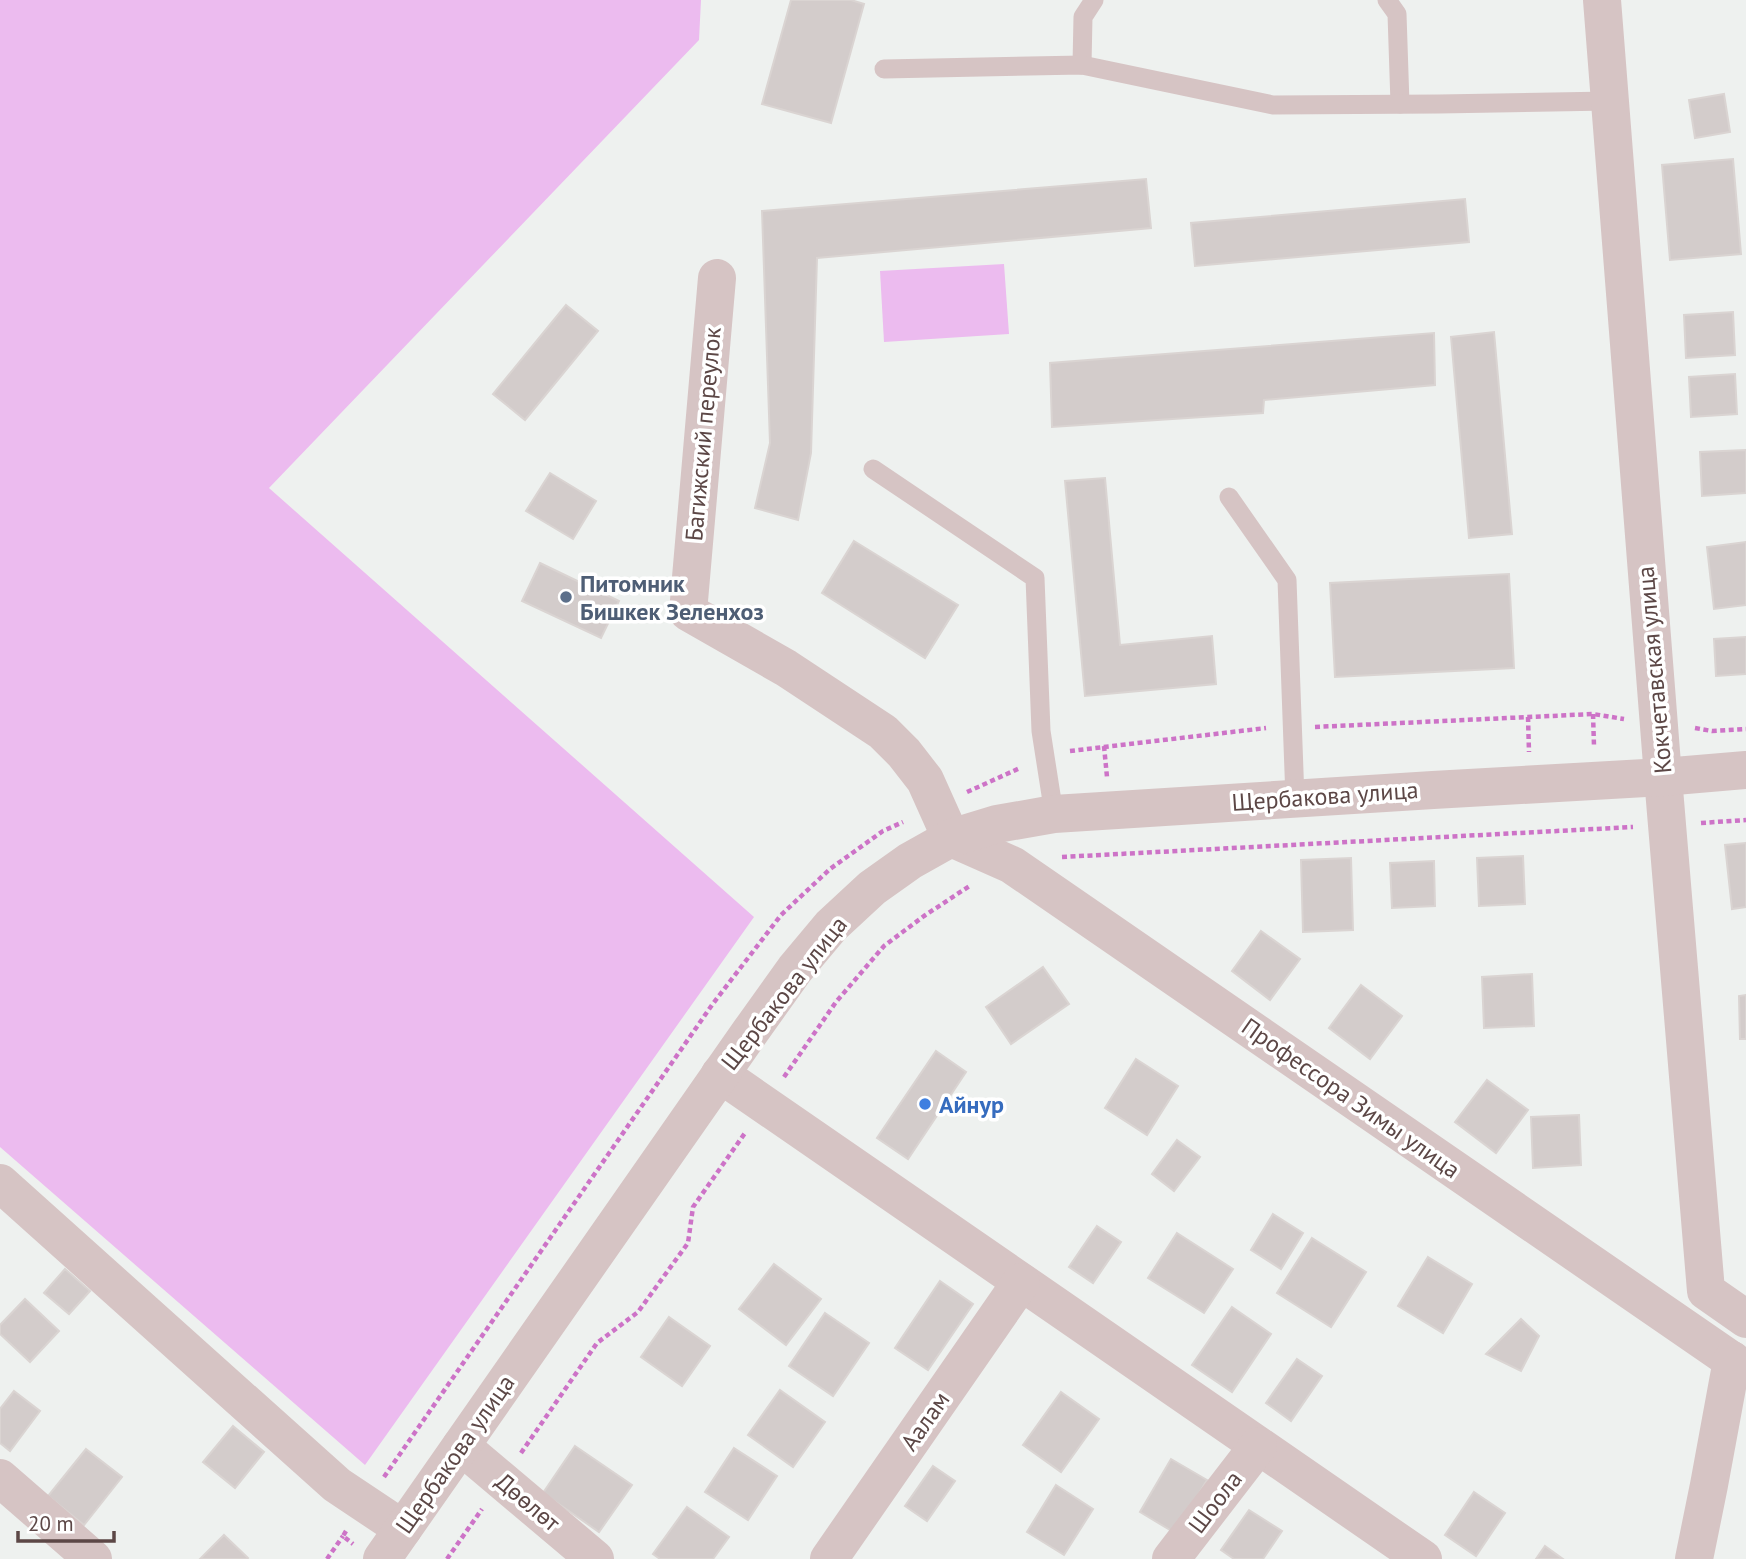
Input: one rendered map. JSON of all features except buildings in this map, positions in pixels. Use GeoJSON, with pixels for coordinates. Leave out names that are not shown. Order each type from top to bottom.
{"type":"FeatureCollection","features":[{"type":"Feature","properties":{"kind":"street","name":"Кокчетавская улица"},"geometry":{"type":"LineString","coordinates":[[1602,0],[1662,778],[1706,1291],[1746,1319]]}},
{"type":"Feature","properties":{"kind":"street","name":"Багижский переулок"},"geometry":{"type":"LineString","coordinates":[[717,278],[688,612],[786,668],[883,732],[925,780],[951,838]]}},
{"type":"Feature","properties":{"kind":"street","name":"Щербакова улица"},"geometry":{"type":"LineString","coordinates":[[392,1544],[795,970],[831,926],[872,888],[951,838],[997,824],[1054,814],[1662,778],[1746,770]]}},
{"type":"Feature","properties":{"kind":"street","name":"Профессора Зимы улица"},"geometry":{"type":"LineString","coordinates":[[951,838],[1012,865],[1739,1365]]}},
{"type":"Feature","properties":{"kind":"street"},"geometry":{"type":"LineString","coordinates":[[720,1074],[1423,1559]]}},
{"type":"Feature","properties":{"kind":"street"},"geometry":{"type":"LineString","coordinates":[[0,1183],[337,1485],[392,1544]]}},
{"type":"Feature","properties":{"kind":"street","name":"Аалам"},"geometry":{"type":"LineString","coordinates":[[829,1559],[1021,1282]]}},
{"type":"Feature","properties":{"kind":"street"},"geometry":{"type":"LineString","coordinates":[[1694,1559],[1709,1485],[1739,1365]]}},
{"type":"Feature","properties":{"kind":"street","name":"Дөөлөт"},"geometry":{"type":"LineString","coordinates":[[461,1446],[595,1559]]}},
{"type":"Feature","properties":{"kind":"street","name":"Шоола"},"geometry":{"type":"LineString","coordinates":[[1171,1559],[1258,1446]]}},
{"type":"Feature","properties":{"kind":"street"},"geometry":{"type":"LineString","coordinates":[[0,1479],[93,1559]]}},
{"type":"Feature","properties":{"kind":"lane"},"geometry":{"type":"LineString","coordinates":[[1082,65],[1083,17],[1094,0]]}},
{"type":"Feature","properties":{"kind":"lane"},"geometry":{"type":"LineString","coordinates":[[1387,0],[1397,14],[1401,104]]}},
{"type":"Feature","properties":{"kind":"lane"},"geometry":{"type":"LineString","coordinates":[[884,69],[1082,65],[1273,105],[1608,101]]}},
{"type":"Feature","properties":{"kind":"lane"},"geometry":{"type":"LineString","coordinates":[[873,469],[1035,578],[1041,732],[1054,814]]}},
{"type":"Feature","properties":{"kind":"lane"},"geometry":{"type":"LineString","coordinates":[[1229,497],[1287,580],[1295,799]]}},
{"type":"Feature","properties":{"kind":"path"},"geometry":{"type":"LineString","coordinates":[[1311,727],[1593,714],[1628,719]]}},
{"type":"Feature","properties":{"kind":"path"},"geometry":{"type":"LineString","coordinates":[[1686,726],[1712,731],[1746,729]]}},
{"type":"Feature","properties":{"kind":"path"},"geometry":{"type":"LineString","coordinates":[[1069,751],[1271,727]]}},
{"type":"Feature","properties":{"kind":"path"},"geometry":{"type":"LineString","coordinates":[[1104,746],[1107,782]]}},
{"type":"Feature","properties":{"kind":"path"},"geometry":{"type":"LineString","coordinates":[[960,795],[1020,768]]}},
{"type":"Feature","properties":{"kind":"path"},"geometry":{"type":"LineString","coordinates":[[447,1559],[597,1343],[638,1312],[688,1243],[693,1207],[836,1002],[884,946],[966,888],[1012,865],[1061,857],[1746,820]]}},
{"type":"Feature","properties":{"kind":"path"},"geometry":{"type":"LineString","coordinates":[[380,1483],[712,1005]]}},
{"type":"Feature","properties":{"kind":"path"},"geometry":{"type":"LineString","coordinates":[[327,1559],[343,1536]]}},
{"type":"Feature","properties":{"kind":"shaded area"},"geometry":{"type":"Polygon","coordinates":[[[0,0],[701,0],[699,40],[269,488],[754,917],[365,1465],[0,1147],[0,0]]]}},
{"type":"Feature","properties":{"kind":"shaded area"},"geometry":{"type":"Polygon","coordinates":[[[1004,264],[1009,334],[884,342],[880,271],[1004,264]]]}},
{"type":"Feature","properties":{"kind":"place","name":"Питомник Бишкек Зеленхоз"},"geometry":{"type":"Point","coordinates":[566,597]}},
{"type":"Feature","properties":{"kind":"place","name":"Айнур"},"geometry":{"type":"Point","coordinates":[925,1104]}}]}
